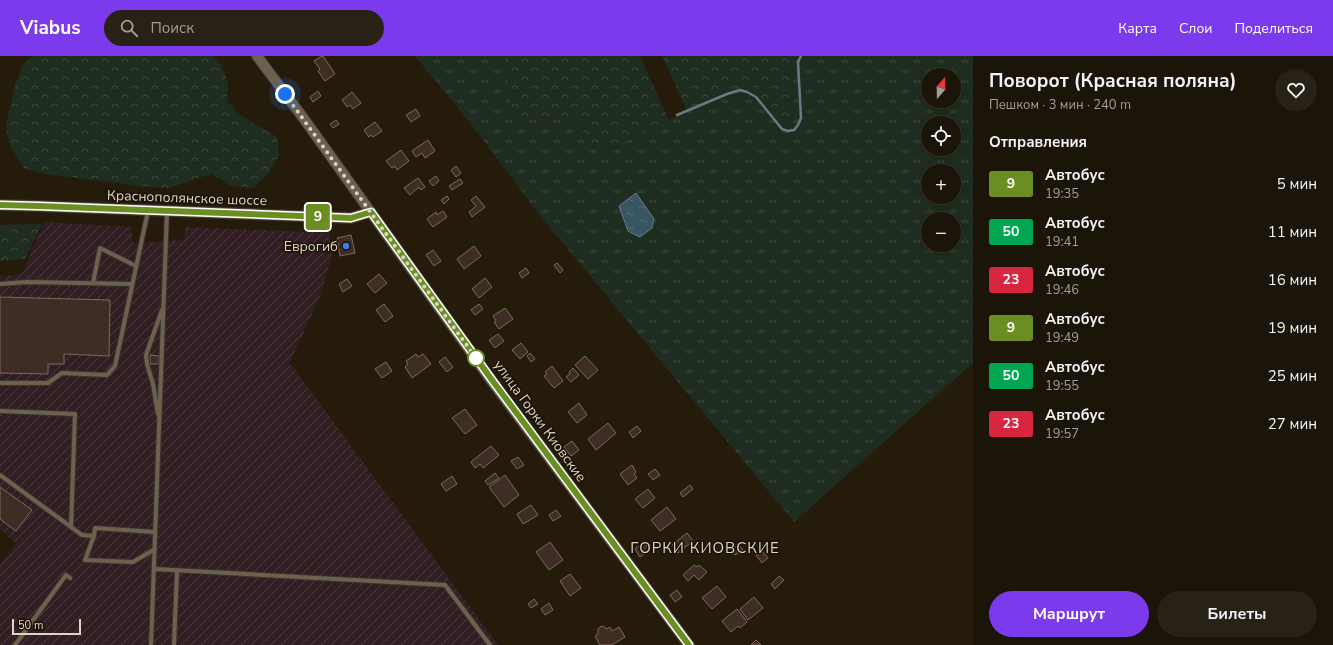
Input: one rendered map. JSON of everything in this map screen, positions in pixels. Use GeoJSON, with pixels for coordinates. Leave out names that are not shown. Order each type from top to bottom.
{"type":"FeatureCollection","features":[{"type":"Feature","properties":{"kind":"main road","name":"улица Горки Киовские"},"geometry":{"type":"LineString","coordinates":[[257,56],[492,380],[689,645]]}},
{"type":"Feature","properties":{"kind":"main road","name":"Краснополянское шоссе"},"geometry":{"type":"LineString","coordinates":[[0,205],[351,218],[371,212]]}},
{"type":"Feature","properties":{"kind":"lane"},"geometry":{"type":"LineString","coordinates":[[0,383],[48,383],[62,373],[107,375],[115,366],[148,210]]}},
{"type":"Feature","properties":{"kind":"lane"},"geometry":{"type":"LineString","coordinates":[[151,645],[167,211]]}},
{"type":"Feature","properties":{"kind":"lane"},"geometry":{"type":"LineString","coordinates":[[93,284],[100,248],[136,266]]}},
{"type":"Feature","properties":{"kind":"lane"},"geometry":{"type":"LineString","coordinates":[[0,284],[27,282],[132,284]]}},
{"type":"Feature","properties":{"kind":"lane"},"geometry":{"type":"LineString","coordinates":[[160,422],[146,355],[164,305]]}},
{"type":"Feature","properties":{"kind":"lane"},"geometry":{"type":"LineString","coordinates":[[0,411],[75,414],[71,527]]}},
{"type":"Feature","properties":{"kind":"lane"},"geometry":{"type":"LineString","coordinates":[[0,475],[82,535],[94,536]]}},
{"type":"Feature","properties":{"kind":"lane"},"geometry":{"type":"LineString","coordinates":[[155,532],[95,528],[94,536],[85,560],[133,562],[155,549]]}},
{"type":"Feature","properties":{"kind":"lane"},"geometry":{"type":"LineString","coordinates":[[154,569],[446,585],[490,645]]}},
{"type":"Feature","properties":{"kind":"lane"},"geometry":{"type":"LineString","coordinates":[[174,645],[178,571]]}},
{"type":"Feature","properties":{"kind":"lane"},"geometry":{"type":"LineString","coordinates":[[15,645],[66,575],[70,578]]}},
{"type":"Feature","properties":{"kind":"shaded area"},"geometry":{"type":"Polygon","coordinates":[[[44,222],[132,227],[132,242],[140,243],[184,240],[186,227],[329,233],[332,256],[321,294],[290,363],[498,645],[0,645],[0,565],[16,543],[0,529],[0,276],[22,274],[44,222]]]}},
{"type":"Feature","properties":{"kind":"green space"},"geometry":{"type":"Polygon","coordinates":[[[33,56],[213,56],[220,63],[228,82],[227,101],[240,115],[277,137],[279,156],[268,174],[253,188],[231,186],[212,174],[170,188],[149,187],[45,174],[24,168],[10,146],[6,126],[15,85],[23,64],[33,56]]]}},
{"type":"Feature","properties":{"kind":"green space"},"geometry":{"type":"Polygon","coordinates":[[[415,56],[504,56],[514,118],[575,119],[590,144],[614,147],[716,97],[754,86],[782,133],[793,118],[789,67],[800,56],[973,56],[973,363],[794,522],[538,213],[472,125],[415,56]]]}},
{"type":"Feature","properties":{"kind":"green space"},"geometry":{"type":"Polygon","coordinates":[[[504,56],[640,56],[669,120],[614,147],[590,144],[575,119],[514,118],[504,56]]]}},
{"type":"Feature","properties":{"kind":"green space"},"geometry":{"type":"Polygon","coordinates":[[[662,56],[800,56],[789,67],[793,118],[782,133],[753,86],[716,97],[687,111],[662,56]]]}},
{"type":"Feature","properties":{"kind":"green space"},"geometry":{"type":"Polygon","coordinates":[[[42,224],[25,259],[0,261],[0,225],[42,224]]]}},
{"type":"Feature","properties":{"kind":"water"},"geometry":{"type":"Polygon","coordinates":[[[636,193],[654,219],[652,228],[640,237],[628,231],[619,206],[636,193]]]}},
{"type":"Feature","properties":{"kind":"building"},"geometry":{"type":"Polygon","coordinates":[[[322,56],[335,74],[325,81],[318,71],[320,69],[314,61],[322,56]]]}},
{"type":"Feature","properties":{"kind":"building"},"geometry":{"type":"Polygon","coordinates":[[[318,91],[321,96],[313,102],[310,97],[318,91]]]}},
{"type":"Feature","properties":{"kind":"building"},"geometry":{"type":"Polygon","coordinates":[[[352,92],[361,103],[353,109],[350,105],[347,107],[342,100],[352,92]]]}},
{"type":"Feature","properties":{"kind":"building"},"geometry":{"type":"Polygon","coordinates":[[[416,109],[420,116],[411,122],[406,115],[416,109]]]}},
{"type":"Feature","properties":{"kind":"building"},"geometry":{"type":"Polygon","coordinates":[[[336,120],[339,124],[333,128],[330,124],[336,120]]]}},
{"type":"Feature","properties":{"kind":"building"},"geometry":{"type":"Polygon","coordinates":[[[375,122],[382,131],[373,137],[371,135],[369,137],[364,130],[375,122]]]}},
{"type":"Feature","properties":{"kind":"building"},"geometry":{"type":"Polygon","coordinates":[[[428,140],[435,151],[425,158],[422,153],[416,157],[412,151],[428,140]]]}},
{"type":"Feature","properties":{"kind":"building"},"geometry":{"type":"Polygon","coordinates":[[[401,150],[409,161],[397,170],[395,166],[392,168],[386,161],[401,150]]]}},
{"type":"Feature","properties":{"kind":"building"},"geometry":{"type":"Polygon","coordinates":[[[456,166],[461,173],[456,177],[451,170],[456,166]]]}},
{"type":"Feature","properties":{"kind":"building"},"geometry":{"type":"Polygon","coordinates":[[[436,176],[439,181],[433,186],[429,181],[436,176]]]}},
{"type":"Feature","properties":{"kind":"building"},"geometry":{"type":"Polygon","coordinates":[[[418,178],[425,187],[421,190],[419,187],[410,195],[404,188],[418,178]]]}},
{"type":"Feature","properties":{"kind":"building"},"geometry":{"type":"Polygon","coordinates":[[[460,179],[463,183],[452,190],[449,186],[460,179]]]}},
{"type":"Feature","properties":{"kind":"building"},"geometry":{"type":"Polygon","coordinates":[[[447,196],[449,199],[444,204],[441,200],[447,196]]]}},
{"type":"Feature","properties":{"kind":"building"},"geometry":{"type":"Polygon","coordinates":[[[476,196],[485,207],[472,217],[469,212],[476,206],[471,200],[476,196]]]}},
{"type":"Feature","properties":{"kind":"building"},"geometry":{"type":"Polygon","coordinates":[[[443,211],[447,217],[433,227],[427,219],[436,212],[437,215],[443,211]]]}},
{"type":"Feature","properties":{"kind":"building","name":"Еврогиб"},"geometry":{"type":"Polygon","coordinates":[[[351,235],[355,253],[340,256],[337,238],[351,235]]]}},
{"type":"Feature","properties":{"kind":"building"},"geometry":{"type":"Polygon","coordinates":[[[474,246],[481,256],[464,269],[457,259],[474,246]]]}},
{"type":"Feature","properties":{"kind":"building"},"geometry":{"type":"Polygon","coordinates":[[[433,250],[441,261],[434,266],[426,255],[433,250]]]}},
{"type":"Feature","properties":{"kind":"building"},"geometry":{"type":"Polygon","coordinates":[[[557,263],[563,270],[560,273],[554,265],[557,263]]]}},
{"type":"Feature","properties":{"kind":"building"},"geometry":{"type":"Polygon","coordinates":[[[526,268],[529,273],[522,278],[519,273],[526,268]]]}},
{"type":"Feature","properties":{"kind":"building"},"geometry":{"type":"Polygon","coordinates":[[[379,274],[387,283],[375,293],[367,284],[379,274]]]}},
{"type":"Feature","properties":{"kind":"building"},"geometry":{"type":"Polygon","coordinates":[[[485,278],[492,287],[479,298],[472,289],[485,278]]]}},
{"type":"Feature","properties":{"kind":"building"},"geometry":{"type":"Polygon","coordinates":[[[347,279],[352,286],[343,292],[339,284],[347,279]]]}},
{"type":"Feature","properties":{"kind":"building"},"geometry":{"type":"Polygon","coordinates":[[[0,297],[110,300],[109,356],[64,354],[64,364],[48,364],[48,374],[0,373],[0,297]]]}},
{"type":"Feature","properties":{"kind":"building"},"geometry":{"type":"Polygon","coordinates":[[[384,304],[393,316],[385,322],[376,310],[384,304]]]}},
{"type":"Feature","properties":{"kind":"building"},"geometry":{"type":"Polygon","coordinates":[[[479,304],[483,309],[475,315],[471,310],[479,304]]]}},
{"type":"Feature","properties":{"kind":"building"},"geometry":{"type":"Polygon","coordinates":[[[505,308],[513,319],[499,329],[494,322],[496,321],[493,316],[505,308]]]}},
{"type":"Feature","properties":{"kind":"building"},"geometry":{"type":"Polygon","coordinates":[[[498,334],[504,341],[495,348],[489,340],[498,334]]]}},
{"type":"Feature","properties":{"kind":"building"},"geometry":{"type":"Polygon","coordinates":[[[521,343],[528,352],[520,359],[512,350],[521,343]]]}},
{"type":"Feature","properties":{"kind":"building"},"geometry":{"type":"Polygon","coordinates":[[[530,353],[535,359],[531,362],[527,356],[530,353]]]}},
{"type":"Feature","properties":{"kind":"building"},"geometry":{"type":"Polygon","coordinates":[[[416,354],[418,357],[423,354],[431,364],[412,378],[405,367],[408,364],[406,361],[416,354]]]}},
{"type":"Feature","properties":{"kind":"building"},"geometry":{"type":"Polygon","coordinates":[[[150,355],[159,356],[159,364],[150,364],[150,355]]]}},
{"type":"Feature","properties":{"kind":"building"},"geometry":{"type":"Polygon","coordinates":[[[585,356],[598,370],[588,379],[575,365],[585,356]]]}},
{"type":"Feature","properties":{"kind":"building"},"geometry":{"type":"Polygon","coordinates":[[[445,357],[453,367],[447,372],[439,362],[445,357]]]}},
{"type":"Feature","properties":{"kind":"building"},"geometry":{"type":"Polygon","coordinates":[[[386,362],[392,371],[382,378],[375,369],[386,362]]]}},
{"type":"Feature","properties":{"kind":"building"},"geometry":{"type":"Polygon","coordinates":[[[552,366],[563,381],[554,388],[544,376],[547,374],[545,372],[552,366]]]}},
{"type":"Feature","properties":{"kind":"building"},"geometry":{"type":"Polygon","coordinates":[[[573,368],[579,375],[571,382],[566,377],[570,374],[569,372],[573,368]]]}},
{"type":"Feature","properties":{"kind":"building"},"geometry":{"type":"Polygon","coordinates":[[[579,403],[587,415],[577,423],[568,412],[579,403]]]}},
{"type":"Feature","properties":{"kind":"building"},"geometry":{"type":"Polygon","coordinates":[[[465,409],[477,425],[465,434],[452,418],[465,409]]]}},
{"type":"Feature","properties":{"kind":"building"},"geometry":{"type":"Polygon","coordinates":[[[608,423],[616,433],[596,450],[588,439],[608,423]]]}},
{"type":"Feature","properties":{"kind":"building"},"geometry":{"type":"Polygon","coordinates":[[[637,426],[641,431],[633,438],[629,432],[637,426]]]}},
{"type":"Feature","properties":{"kind":"building"},"geometry":{"type":"Polygon","coordinates":[[[572,441],[579,450],[571,456],[564,447],[572,441]]]}},
{"type":"Feature","properties":{"kind":"building"},"geometry":{"type":"Polygon","coordinates":[[[491,446],[499,455],[483,468],[480,464],[475,468],[471,462],[491,446]]]}},
{"type":"Feature","properties":{"kind":"building"},"geometry":{"type":"Polygon","coordinates":[[[518,457],[524,465],[517,469],[511,461],[518,457]]]}},
{"type":"Feature","properties":{"kind":"building"},"geometry":{"type":"Polygon","coordinates":[[[632,465],[636,472],[634,474],[637,478],[628,485],[620,474],[632,465]]]}},
{"type":"Feature","properties":{"kind":"building"},"geometry":{"type":"Polygon","coordinates":[[[655,469],[660,475],[653,480],[648,474],[655,469]]]}},
{"type":"Feature","properties":{"kind":"building"},"geometry":{"type":"Polygon","coordinates":[[[495,473],[499,478],[488,485],[485,481],[495,473]]]}},
{"type":"Feature","properties":{"kind":"building"},"geometry":{"type":"Polygon","coordinates":[[[505,475],[519,495],[504,507],[489,487],[505,475]]]}},
{"type":"Feature","properties":{"kind":"building"},"geometry":{"type":"Polygon","coordinates":[[[452,476],[457,484],[446,491],[441,484],[452,476]]]}},
{"type":"Feature","properties":{"kind":"building"},"geometry":{"type":"Polygon","coordinates":[[[690,485],[693,489],[683,497],[680,493],[690,485]]]}},
{"type":"Feature","properties":{"kind":"building"},"geometry":{"type":"Polygon","coordinates":[[[0,487],[32,510],[16,531],[0,519],[0,487]]]}},
{"type":"Feature","properties":{"kind":"building"},"geometry":{"type":"Polygon","coordinates":[[[648,489],[655,498],[643,508],[635,499],[648,489]]]}},
{"type":"Feature","properties":{"kind":"building"},"geometry":{"type":"Polygon","coordinates":[[[531,505],[538,515],[523,524],[517,514],[531,505]]]}},
{"type":"Feature","properties":{"kind":"building"},"geometry":{"type":"Polygon","coordinates":[[[667,507],[676,519],[660,531],[651,520],[667,507]]]}},
{"type":"Feature","properties":{"kind":"building"},"geometry":{"type":"Polygon","coordinates":[[[556,510],[561,516],[553,521],[549,515],[556,510]]]}},
{"type":"Feature","properties":{"kind":"building"},"geometry":{"type":"Polygon","coordinates":[[[687,533],[693,541],[678,553],[672,545],[687,533]]]}},
{"type":"Feature","properties":{"kind":"building"},"geometry":{"type":"Polygon","coordinates":[[[550,542],[563,560],[549,570],[536,552],[550,542]]]}},
{"type":"Feature","properties":{"kind":"building"},"geometry":{"type":"Polygon","coordinates":[[[644,542],[649,550],[640,557],[635,549],[644,542]]]}},
{"type":"Feature","properties":{"kind":"building"},"geometry":{"type":"Polygon","coordinates":[[[739,545],[743,550],[735,555],[731,550],[739,545]]]}},
{"type":"Feature","properties":{"kind":"building"},"geometry":{"type":"Polygon","coordinates":[[[762,551],[768,558],[762,563],[756,555],[762,551]]]}},
{"type":"Feature","properties":{"kind":"building"},"geometry":{"type":"Polygon","coordinates":[[[694,565],[697,567],[699,565],[707,572],[699,580],[694,575],[688,581],[683,575],[694,565]]]}},
{"type":"Feature","properties":{"kind":"building"},"geometry":{"type":"Polygon","coordinates":[[[570,574],[581,588],[570,596],[560,581],[570,574]]]}},
{"type":"Feature","properties":{"kind":"building"},"geometry":{"type":"Polygon","coordinates":[[[779,576],[784,580],[775,589],[771,584],[779,576]]]}},
{"type":"Feature","properties":{"kind":"building"},"geometry":{"type":"Polygon","coordinates":[[[717,586],[726,597],[712,609],[702,598],[717,586]]]}},
{"type":"Feature","properties":{"kind":"building"},"geometry":{"type":"Polygon","coordinates":[[[677,590],[682,597],[675,602],[670,595],[677,590]]]}},
{"type":"Feature","properties":{"kind":"building"},"geometry":{"type":"Polygon","coordinates":[[[754,597],[763,608],[748,620],[740,609],[754,597]]]}},
{"type":"Feature","properties":{"kind":"building"},"geometry":{"type":"Polygon","coordinates":[[[534,599],[538,604],[531,608],[528,604],[534,599]]]}},
{"type":"Feature","properties":{"kind":"building"},"geometry":{"type":"Polygon","coordinates":[[[549,603],[553,610],[545,615],[541,609],[549,603]]]}},
{"type":"Feature","properties":{"kind":"building"},"geometry":{"type":"Polygon","coordinates":[[[737,609],[747,622],[740,628],[738,626],[731,632],[722,621],[737,609]]]}},
{"type":"Feature","properties":{"kind":"building"},"geometry":{"type":"Polygon","coordinates":[[[603,626],[607,629],[610,627],[612,631],[619,627],[625,637],[612,645],[600,645],[595,636],[598,634],[598,629],[603,626]]]}},
{"type":"Feature","properties":{"kind":"building"},"geometry":{"type":"Polygon","coordinates":[[[756,640],[761,645],[751,645],[756,640]]]}},
{"type":"Feature","properties":{"kind":"waterway"},"geometry":{"type":"LineString","coordinates":[[677,115],[740,90],[756,97],[782,129],[788,131],[794,130],[801,118],[798,62],[801,56]]}},
{"type":"Feature","properties":{"kind":"bus line","name":"9"},"geometry":{"type":"LineString","coordinates":[[0,205],[351,218],[371,212],[492,380],[689,645]]}},
{"type":"Feature","properties":{"kind":"place","name":"Еврогиб"},"geometry":{"type":"Point","coordinates":[346,246]}},
{"type":"Feature","properties":{"kind":"district","name":"ГОРКИ КИОВСКИЕ"},"geometry":{"type":"Point","coordinates":[705,548]}},
{"type":"Feature","properties":{"kind":"route"},"geometry":{"type":"LineString","coordinates":[[285,94],[476,358]]}}]}
